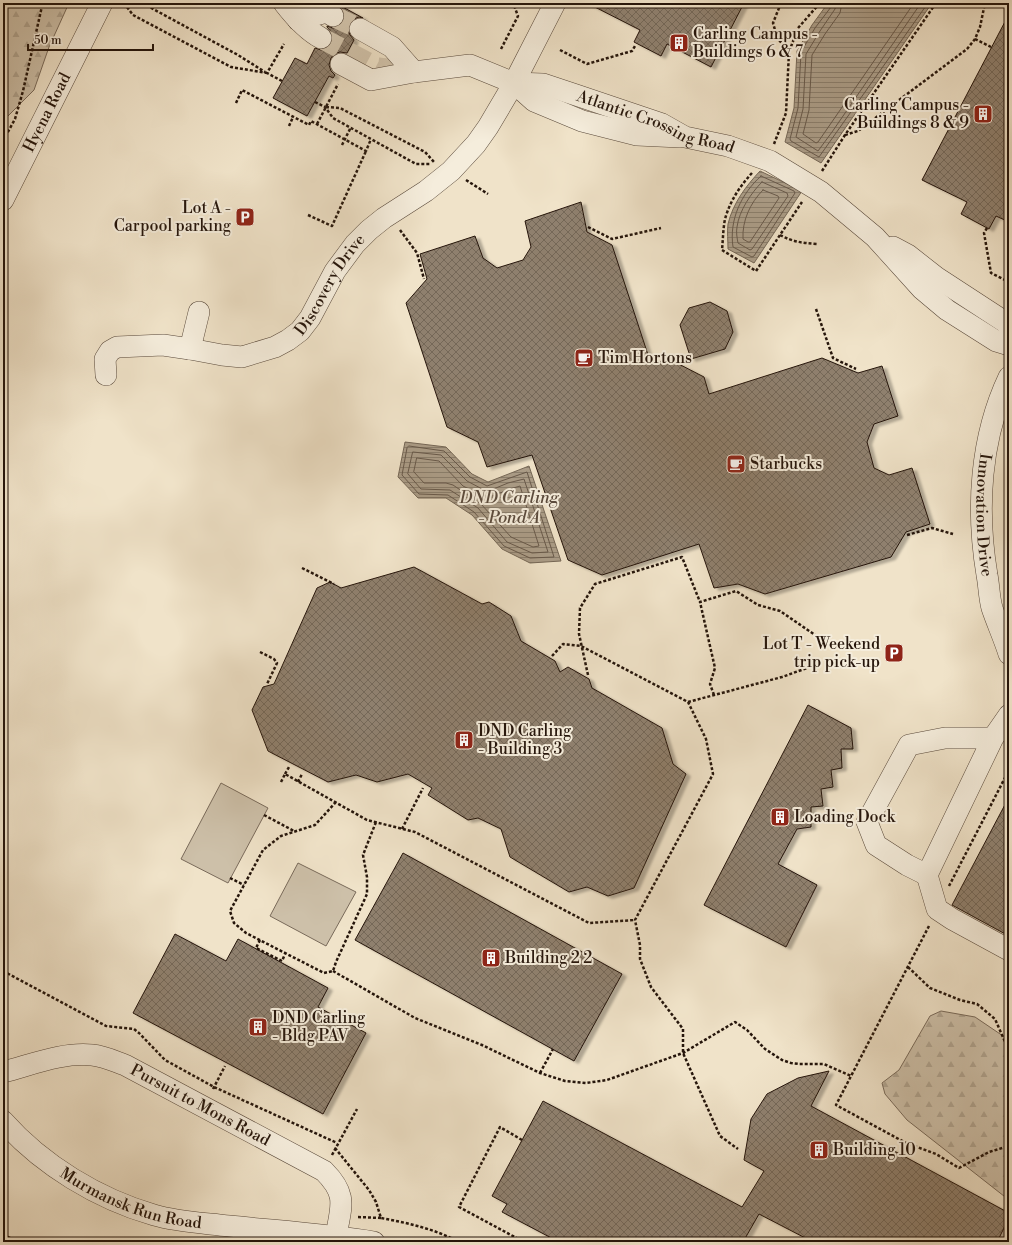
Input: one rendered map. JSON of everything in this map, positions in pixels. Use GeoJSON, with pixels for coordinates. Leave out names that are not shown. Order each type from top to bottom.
{"type":"FeatureCollection","features":[{"type":"Feature","properties":{"kind":"street","name":"Hyena Road"},"geometry":{"type":"LineString","coordinates":[[3,200],[102,3]]}},
{"type":"Feature","properties":{"kind":"street"},"geometry":{"type":"LineString","coordinates":[[284,3],[298,20],[308,48],[324,33],[327,12],[298,20]]}},
{"type":"Feature","properties":{"kind":"street","name":"Discovery Drive"},"geometry":{"type":"LineString","coordinates":[[106,375],[105,359],[110,351],[117,347],[163,345],[242,357],[260,352],[288,340],[300,332],[310,318],[335,271],[345,256],[369,230],[451,172],[476,144],[514,83],[556,3]]}},
{"type":"Feature","properties":{"kind":"street"},"geometry":{"type":"LineString","coordinates":[[357,35],[414,72]]}},
{"type":"Feature","properties":{"kind":"street","name":"Atlantic Crossing Road"},"geometry":{"type":"LineString","coordinates":[[340,73],[371,80],[414,72],[470,65],[514,83],[543,84],[662,124],[684,137],[728,146],[770,161],[821,192],[875,237],[922,289],[947,310],[996,341],[1009,345]]}},
{"type":"Feature","properties":{"kind":"street","name":"Atlantic Crossing Road"},"geometry":{"type":"LineString","coordinates":[[875,237],[908,255],[936,276],[1005,322],[1009,327]]}},
{"type":"Feature","properties":{"kind":"street"},"geometry":{"type":"LineString","coordinates":[[190,349],[199,312]]}},
{"type":"Feature","properties":{"kind":"street","name":"Innovation Drive"},"geometry":{"type":"LineString","coordinates":[[1009,377],[1003,390],[986,450],[981,499],[983,551],[992,606],[1009,654]]}},
{"type":"Feature","properties":{"kind":"street"},"geometry":{"type":"LineString","coordinates":[[1009,715],[993,738],[927,875],[937,909],[952,920],[1009,950]]}},
{"type":"Feature","properties":{"kind":"street"},"geometry":{"type":"LineString","coordinates":[[927,875],[907,865],[876,845],[867,822],[909,745],[945,738],[993,738]]}},
{"type":"Feature","properties":{"kind":"street","name":"Pursuit to Mons Road"},"geometry":{"type":"LineString","coordinates":[[3,1072],[57,1058],[76,1055],[93,1055],[125,1065],[324,1171],[338,1189],[342,1202],[338,1226]]}},
{"type":"Feature","properties":{"kind":"street","name":"Murmansk Run Road"},"geometry":{"type":"LineString","coordinates":[[3,1121],[44,1159],[70,1177],[99,1194],[148,1213],[201,1223],[338,1226],[374,1242]]}},
{"type":"Feature","properties":{"kind":"path"},"geometry":{"type":"LineString","coordinates":[[3,141],[15,119],[23,91],[42,6],[44,3]]}},
{"type":"Feature","properties":{"kind":"path"},"geometry":{"type":"LineString","coordinates":[[124,3],[134,15],[231,67],[267,73]]}},
{"type":"Feature","properties":{"kind":"path"},"geometry":{"type":"LineString","coordinates":[[142,3],[238,55],[282,81]]}},
{"type":"Feature","properties":{"kind":"path"},"geometry":{"type":"LineString","coordinates":[[501,49],[518,16],[513,3]]}},
{"type":"Feature","properties":{"kind":"path"},"geometry":{"type":"LineString","coordinates":[[781,3],[774,23],[777,37],[788,52]]}},
{"type":"Feature","properties":{"kind":"path"},"geometry":{"type":"LineString","coordinates":[[773,146],[786,113],[788,52],[798,28],[820,3]]}},
{"type":"Feature","properties":{"kind":"path"},"geometry":{"type":"LineString","coordinates":[[822,172],[845,135],[936,3]]}},
{"type":"Feature","properties":{"kind":"path"},"geometry":{"type":"LineString","coordinates":[[845,135],[858,131],[967,49],[975,39],[980,27],[985,3]]}},
{"type":"Feature","properties":{"kind":"path"},"geometry":{"type":"LineString","coordinates":[[975,39],[992,47]]}},
{"type":"Feature","properties":{"kind":"path"},"geometry":{"type":"LineString","coordinates":[[267,73],[284,44]]}},
{"type":"Feature","properties":{"kind":"path"},"geometry":{"type":"LineString","coordinates":[[560,50],[587,64],[632,51],[635,46]]}},
{"type":"Feature","properties":{"kind":"path"},"geometry":{"type":"LineString","coordinates":[[317,124],[326,107],[340,73]]}},
{"type":"Feature","properties":{"kind":"path"},"geometry":{"type":"LineString","coordinates":[[236,103],[242,90],[308,125],[311,121],[366,151]]}},
{"type":"Feature","properties":{"kind":"path"},"geometry":{"type":"LineString","coordinates":[[315,102],[326,107],[340,108],[425,152],[436,164],[416,164],[333,118],[326,107]]}},
{"type":"Feature","properties":{"kind":"path"},"geometry":{"type":"LineString","coordinates":[[289,126],[293,117]]}},
{"type":"Feature","properties":{"kind":"path"},"geometry":{"type":"LineString","coordinates":[[342,145],[351,127]]}},
{"type":"Feature","properties":{"kind":"path"},"geometry":{"type":"LineString","coordinates":[[308,215],[332,226],[372,139]]}},
{"type":"Feature","properties":{"kind":"path"},"geometry":{"type":"LineString","coordinates":[[756,168],[734,198],[725,220],[722,250],[756,271],[805,199]]}},
{"type":"Feature","properties":{"kind":"path"},"geometry":{"type":"LineString","coordinates":[[464,179],[488,194]]}},
{"type":"Feature","properties":{"kind":"path"},"geometry":{"type":"LineString","coordinates":[[389,215],[417,253],[424,279]]}},
{"type":"Feature","properties":{"kind":"path"},"geometry":{"type":"LineString","coordinates":[[588,227],[612,239],[661,228]]}},
{"type":"Feature","properties":{"kind":"path"},"geometry":{"type":"LineString","coordinates":[[986,228],[984,234],[992,274],[1009,282]]}},
{"type":"Feature","properties":{"kind":"path"},"geometry":{"type":"LineString","coordinates":[[780,235],[800,243],[817,244]]}},
{"type":"Feature","properties":{"kind":"path"},"geometry":{"type":"LineString","coordinates":[[816,309],[833,358],[856,369]]}},
{"type":"Feature","properties":{"kind":"path"},"geometry":{"type":"LineString","coordinates":[[907,535],[932,528],[953,534]]}},
{"type":"Feature","properties":{"kind":"path"},"geometry":{"type":"LineString","coordinates":[[588,674],[579,634],[580,608],[595,584],[682,557],[700,602],[715,668],[710,684],[714,695]]}},
{"type":"Feature","properties":{"kind":"path"},"geometry":{"type":"LineString","coordinates":[[302,568],[334,584]]}},
{"type":"Feature","properties":{"kind":"path"},"geometry":{"type":"LineString","coordinates":[[700,602],[736,591],[758,604],[780,611],[818,637]]}},
{"type":"Feature","properties":{"kind":"path"},"geometry":{"type":"LineString","coordinates":[[552,656],[563,644],[581,646],[688,702],[706,739],[713,774],[635,920],[640,945],[640,959],[651,987],[683,1029],[683,1053],[720,1136],[738,1149]]}},
{"type":"Feature","properties":{"kind":"path"},"geometry":{"type":"LineString","coordinates":[[260,652],[274,659],[277,663],[267,684]]}},
{"type":"Feature","properties":{"kind":"path"},"geometry":{"type":"LineString","coordinates":[[688,702],[782,677],[814,666]]}},
{"type":"Feature","properties":{"kind":"path"},"geometry":{"type":"LineString","coordinates":[[281,782],[289,767]]}},
{"type":"Feature","properties":{"kind":"path"},"geometry":{"type":"LineString","coordinates":[[1009,770],[836,1105],[906,1143],[936,1154],[959,1168],[989,1152],[1009,1146]]}},
{"type":"Feature","properties":{"kind":"path"},"geometry":{"type":"LineString","coordinates":[[285,774],[367,820],[415,832],[589,923],[635,920]]}},
{"type":"Feature","properties":{"kind":"path"},"geometry":{"type":"LineString","coordinates":[[298,782],[302,774]]}},
{"type":"Feature","properties":{"kind":"path"},"geometry":{"type":"LineString","coordinates":[[402,828],[423,788]]}},
{"type":"Feature","properties":{"kind":"path"},"geometry":{"type":"LineString","coordinates":[[336,802],[315,825],[281,836],[264,850],[230,911],[234,923],[246,933],[324,973],[333,971],[415,1018],[482,1045],[540,1073],[565,1081],[586,1083],[607,1080],[683,1053],[735,1022],[747,1030],[764,1049],[782,1060],[799,1064],[824,1064],[851,1076]]}},
{"type":"Feature","properties":{"kind":"path"},"geometry":{"type":"LineString","coordinates":[[264,815],[295,832]]}},
{"type":"Feature","properties":{"kind":"path"},"geometry":{"type":"LineString","coordinates":[[333,971],[367,894],[363,855],[376,822]]}},
{"type":"Feature","properties":{"kind":"path"},"geometry":{"type":"LineString","coordinates":[[230,878],[244,885]]}},
{"type":"Feature","properties":{"kind":"path"},"geometry":{"type":"LineString","coordinates":[[260,940],[256,948],[282,961],[285,954]]}},
{"type":"Feature","properties":{"kind":"path"},"geometry":{"type":"LineString","coordinates":[[908,967],[930,988],[960,1000],[977,1004],[995,1019],[1009,1051]]}},
{"type":"Feature","properties":{"kind":"path"},"geometry":{"type":"LineString","coordinates":[[3,971],[106,1026],[134,1029],[165,1060],[214,1088],[337,1143]]}},
{"type":"Feature","properties":{"kind":"path"},"geometry":{"type":"LineString","coordinates":[[540,1073],[552,1049]]}},
{"type":"Feature","properties":{"kind":"path"},"geometry":{"type":"LineString","coordinates":[[203,1107],[225,1066]]}},
{"type":"Feature","properties":{"kind":"path"},"geometry":{"type":"LineString","coordinates":[[324,1171],[337,1143],[357,1109]]}},
{"type":"Feature","properties":{"kind":"path"},"geometry":{"type":"LineString","coordinates":[[522,1140],[500,1127],[459,1207],[524,1242]]}},
{"type":"Feature","properties":{"kind":"path"},"geometry":{"type":"LineString","coordinates":[[335,1148],[369,1190],[376,1202],[381,1218]]}},
{"type":"Feature","properties":{"kind":"path"},"geometry":{"type":"LineString","coordinates":[[338,1226],[381,1218],[412,1224],[439,1233],[459,1242]]}},
{"type":"Feature","properties":{"kind":"path"},"geometry":{"type":"LineString","coordinates":[[3,1235],[19,1242]]}},
{"type":"Feature","properties":{"kind":"green space"},"geometry":{"type":"Polygon","coordinates":[[[3,3],[69,3],[49,47],[34,90],[3,121],[3,3]]]}},
{"type":"Feature","properties":{"kind":"green space"},"geometry":{"type":"Polygon","coordinates":[[[221,783],[268,808],[228,883],[181,859],[221,783]]]}},
{"type":"Feature","properties":{"kind":"green space"},"geometry":{"type":"Polygon","coordinates":[[[298,863],[356,892],[326,946],[270,916],[298,863]]]}},
{"type":"Feature","properties":{"kind":"green space"},"geometry":{"type":"Polygon","coordinates":[[[941,1011],[975,1017],[1009,1040],[1009,1200],[907,1120],[885,1094],[882,1083],[899,1070],[930,1016],[941,1011]]]}},
{"type":"Feature","properties":{"kind":"water"},"geometry":{"type":"Polygon","coordinates":[[[828,3],[932,3],[821,163],[785,142],[794,108],[797,51],[812,25],[828,3]]]}},
{"type":"Feature","properties":{"kind":"water"},"geometry":{"type":"Polygon","coordinates":[[[760,171],[802,191],[754,263],[728,249],[728,224],[737,202],[745,189],[760,171]]]}},
{"type":"Feature","properties":{"kind":"water","name":"DND Carling - Pond A"},"geometry":{"type":"Polygon","coordinates":[[[405,442],[446,447],[472,474],[488,482],[529,466],[561,561],[530,563],[502,549],[472,515],[446,498],[418,498],[398,477],[405,442]]]}},
{"type":"Feature","properties":{"kind":"building","name":"Carling Campus - Buildings 6 & 7"},"geometry":{"type":"Polygon","coordinates":[[[587,3],[744,3],[711,67],[667,44],[661,56],[634,42],[640,30],[587,3]]]}},
{"type":"Feature","properties":{"kind":"building"},"geometry":{"type":"Polygon","coordinates":[[[339,5],[363,18],[359,17],[350,23],[348,30],[354,40],[347,53],[340,52],[334,54],[331,58],[329,65],[331,71],[335,75],[333,78],[329,76],[307,116],[273,98],[295,58],[307,64],[315,48],[321,50],[326,49],[331,44],[333,39],[332,33],[327,26],[333,28],[339,27],[345,17],[344,11],[339,5]]]}},
{"type":"Feature","properties":{"kind":"building","name":"Carling Campus - Buildings 8 & 9"},"geometry":{"type":"Polygon","coordinates":[[[1009,14],[1009,222],[996,216],[989,229],[961,214],[967,202],[922,180],[1009,14]]]}},
{"type":"Feature","properties":{"kind":"building"},"geometry":{"type":"Polygon","coordinates":[[[581,202],[587,232],[612,245],[651,364],[669,359],[704,377],[709,394],[822,358],[858,373],[882,366],[898,416],[874,424],[867,442],[874,468],[889,475],[912,468],[930,524],[906,532],[891,557],[765,594],[738,584],[714,588],[699,544],[602,575],[568,560],[532,455],[487,467],[478,442],[447,427],[406,303],[427,279],[420,254],[475,236],[483,258],[497,268],[523,260],[531,247],[525,221],[581,202]]]}},
{"type":"Feature","properties":{"kind":"building"},"geometry":{"type":"Polygon","coordinates":[[[710,302],[727,311],[733,332],[725,349],[691,359],[680,325],[689,308],[710,302]]]}},
{"type":"Feature","properties":{"kind":"building","name":"DND Carling - Building 3"},"geometry":{"type":"Polygon","coordinates":[[[414,567],[482,604],[489,602],[511,616],[521,641],[555,661],[560,672],[568,667],[589,679],[592,688],[662,728],[673,764],[686,774],[634,888],[608,896],[587,887],[569,892],[510,857],[501,829],[478,818],[468,820],[428,795],[432,788],[408,774],[377,782],[356,775],[328,782],[268,751],[252,710],[263,687],[274,684],[317,588],[330,582],[341,588],[414,567]]]}},
{"type":"Feature","properties":{"kind":"building","name":"Loading Dock"},"geometry":{"type":"Polygon","coordinates":[[[808,705],[851,728],[853,749],[841,749],[842,768],[831,770],[833,787],[821,789],[823,806],[811,807],[811,827],[797,829],[778,864],[817,885],[786,947],[704,905],[808,705]]]}},
{"type":"Feature","properties":{"kind":"building"},"geometry":{"type":"Polygon","coordinates":[[[1009,797],[1009,936],[952,905],[1009,797]]]}},
{"type":"Feature","properties":{"kind":"building","name":"Building 2 2"},"geometry":{"type":"Polygon","coordinates":[[[403,853],[622,974],[574,1061],[355,940],[403,853]]]}},
{"type":"Feature","properties":{"kind":"building","name":"DND Carling - Bldg PAV"},"geometry":{"type":"Polygon","coordinates":[[[175,934],[226,961],[238,939],[328,988],[318,1007],[366,1033],[323,1114],[133,1013],[175,934]]]}},
{"type":"Feature","properties":{"kind":"building","name":"Building 10"},"geometry":{"type":"Polygon","coordinates":[[[829,1071],[811,1106],[1009,1213],[1009,1218],[997,1242],[813,1242],[759,1214],[743,1242],[559,1242],[502,1212],[507,1204],[492,1196],[543,1101],[742,1207],[764,1171],[744,1160],[751,1119],[767,1094],[798,1078],[829,1071]]]}},
{"type":"Feature","properties":{"kind":"tunnel"},"geometry":{"type":"LineString","coordinates":[[333,16],[360,29]]}},
{"type":"Feature","properties":{"kind":"tunnel"},"geometry":{"type":"LineString","coordinates":[[321,38],[378,68],[407,71]]}},
{"type":"Feature","properties":{"kind":"place","name":"Carling Campus - Buildings 6 & 7"},"geometry":{"type":"Point","coordinates":[679,43]}},
{"type":"Feature","properties":{"kind":"place","name":"Carling Campus - Buildings 8 & 9"},"geometry":{"type":"Point","coordinates":[983,114]}},
{"type":"Feature","properties":{"kind":"place","name":"Lot A - Carpool parking"},"geometry":{"type":"Point","coordinates":[245,217]}},
{"type":"Feature","properties":{"kind":"place","name":"Tim Hortons"},"geometry":{"type":"Point","coordinates":[584,358]}},
{"type":"Feature","properties":{"kind":"place","name":"Starbucks"},"geometry":{"type":"Point","coordinates":[736,464]}},
{"type":"Feature","properties":{"kind":"place","name":"Lot T - Weekend trip pick-up"},"geometry":{"type":"Point","coordinates":[894,653]}},
{"type":"Feature","properties":{"kind":"place","name":"DND Carling - Building 3"},"geometry":{"type":"Point","coordinates":[464,740]}},
{"type":"Feature","properties":{"kind":"place","name":"Loading Dock"},"geometry":{"type":"Point","coordinates":[780,817]}},
{"type":"Feature","properties":{"kind":"place","name":"Building 2 2"},"geometry":{"type":"Point","coordinates":[491,958]}},
{"type":"Feature","properties":{"kind":"place","name":"DND Carling - Bldg PAV"},"geometry":{"type":"Point","coordinates":[258,1027]}},
{"type":"Feature","properties":{"kind":"place","name":"Building 10"},"geometry":{"type":"Point","coordinates":[819,1150]}}]}
